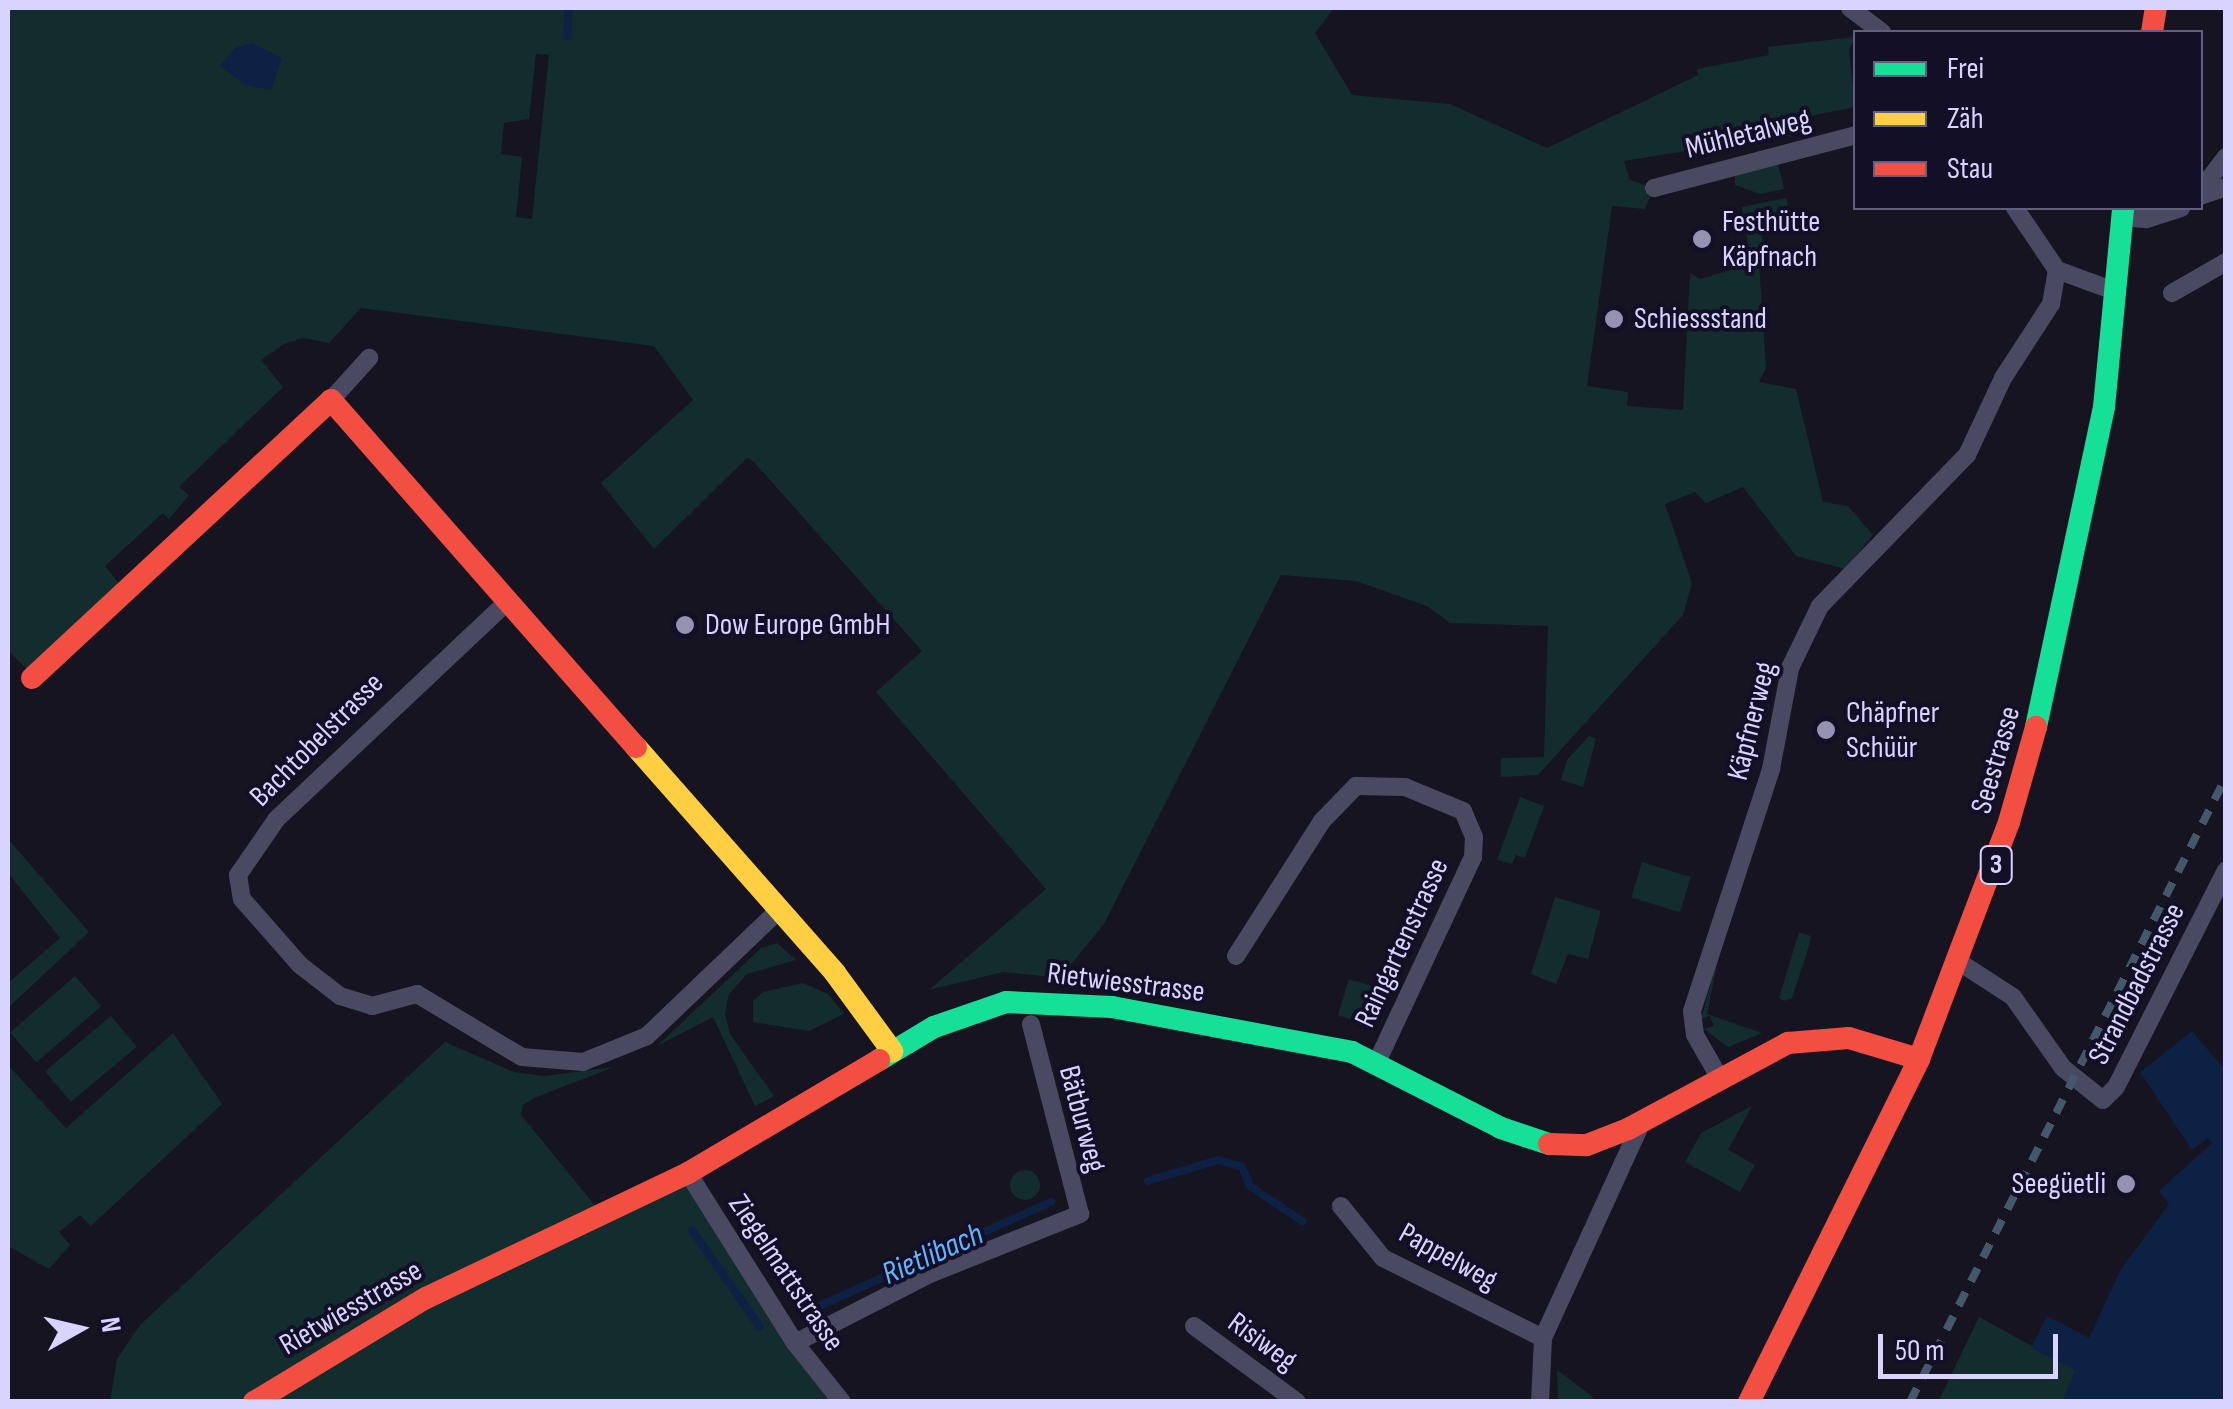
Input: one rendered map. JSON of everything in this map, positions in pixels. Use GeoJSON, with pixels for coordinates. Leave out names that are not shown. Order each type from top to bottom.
{"type":"FeatureCollection","features":[{"type":"Feature","properties":{"kind":"main road","name":"Seestrasse"},"geometry":{"type":"LineString","coordinates":[[1749,1402],[1919,1059],[1960,962],[2004,840],[2054,665],[2104,408],[2112,290],[2123,212]]}},
{"type":"Feature","properties":{"kind":"main road"},"geometry":{"type":"LineString","coordinates":[[32,678],[332,400],[780,909],[892,1050]]}},
{"type":"Feature","properties":{"kind":"main road","name":"Rietwiesstrasse"},"geometry":{"type":"LineString","coordinates":[[254,1402],[426,1298],[688,1173],[892,1050],[973,1012],[1047,1001],[1272,1034],[1377,1062],[1540,1143],[1587,1144],[1642,1122],[1718,1075],[1810,1039],[1849,1038],[1919,1059]]}},
{"type":"Feature","properties":{"kind":"street"},"geometry":{"type":"LineString","coordinates":[[1850,8],[1879,30]]}},
{"type":"Feature","properties":{"kind":"street","name":"Mühletalweg"},"geometry":{"type":"LineString","coordinates":[[1654,188],[1853,137]]}},
{"type":"Feature","properties":{"kind":"street"},"geometry":{"type":"LineString","coordinates":[[2203,190],[2226,157]]}},
{"type":"Feature","properties":{"kind":"street"},"geometry":{"type":"LineString","coordinates":[[2016,210],[2057,270],[2112,290]]}},
{"type":"Feature","properties":{"kind":"street"},"geometry":{"type":"LineString","coordinates":[[2123,212],[2147,219],[2175,210]]}},
{"type":"Feature","properties":{"kind":"street"},"geometry":{"type":"LineString","coordinates":[[2172,292],[2226,262]]}},
{"type":"Feature","properties":{"kind":"street","name":"Käpfnerweg"},"geometry":{"type":"LineString","coordinates":[[1718,1075],[1695,1035],[1692,1010],[1771,769],[1790,668],[1820,606],[1877,555],[1967,455],[2003,378],[2051,304],[2057,270]]}},
{"type":"Feature","properties":{"kind":"street"},"geometry":{"type":"LineString","coordinates":[[332,400],[369,358]]}},
{"type":"Feature","properties":{"kind":"street","name":"Bachtobelstrasse"},"geometry":{"type":"LineString","coordinates":[[508,601],[276,820],[238,874],[242,899],[300,965],[340,996],[372,1006],[417,994],[522,1058],[583,1062],[647,1036],[780,909]]}},
{"type":"Feature","properties":{"kind":"street","name":"Raingartenstrasse"},"geometry":{"type":"LineString","coordinates":[[1236,956],[1322,821],[1356,786],[1405,787],[1462,811],[1473,857],[1377,1062]]}},
{"type":"Feature","properties":{"kind":"street","name":"Strandbadstrasse"},"geometry":{"type":"LineString","coordinates":[[1960,962],[2012,998],[2062,1068],[2102,1100],[2116,1087],[2226,870]]}},
{"type":"Feature","properties":{"kind":"street","name":"Bätburweg"},"geometry":{"type":"LineString","coordinates":[[795,1344],[930,1274],[1080,1214],[1031,1024]]}},
{"type":"Feature","properties":{"kind":"street"},"geometry":{"type":"LineString","coordinates":[[1540,1402],[1543,1338],[1642,1122]]}},
{"type":"Feature","properties":{"kind":"street","name":"Ziegelmattstrasse"},"geometry":{"type":"LineString","coordinates":[[688,1173],[795,1344],[842,1402]]}},
{"type":"Feature","properties":{"kind":"street","name":"Pappelweg"},"geometry":{"type":"LineString","coordinates":[[1340,1206],[1382,1258],[1543,1338]]}},
{"type":"Feature","properties":{"kind":"street","name":"Risiweg"},"geometry":{"type":"LineString","coordinates":[[1194,1326],[1298,1402]]}},
{"type":"Feature","properties":{"kind":"green space"},"geometry":{"type":"Polygon","coordinates":[[[8,8],[1334,8],[1315,33],[1352,95],[1450,104],[1547,148],[1698,75],[1697,69],[1769,55],[1768,47],[1853,37],[1849,50],[1853,107],[1810,116],[1813,131],[1719,152],[1717,146],[1624,161],[1630,180],[1654,188],[1645,209],[1612,206],[1587,386],[1628,392],[1627,406],[1683,410],[1690,273],[1700,279],[1751,264],[1742,207],[1786,198],[1791,219],[1810,214],[1810,220],[1761,235],[1768,261],[1759,264],[1766,368],[1759,382],[1796,389],[1823,502],[1848,506],[1873,535],[1845,569],[1796,556],[1743,487],[1706,503],[1695,492],[1665,504],[1692,583],[1683,615],[1538,775],[1501,777],[1501,758],[1544,757],[1548,626],[1450,623],[1427,606],[1356,581],[1281,575],[1104,924],[1060,978],[1003,972],[929,990],[1046,889],[876,692],[922,651],[754,462],[747,458],[654,549],[601,483],[693,400],[654,346],[361,308],[329,343],[303,338],[284,344],[261,360],[283,387],[179,487],[189,495],[169,519],[163,513],[105,566],[121,586],[28,670],[8,651],[8,8]],[[536,54],[529,119],[504,123],[501,154],[522,157],[516,217],[532,219],[549,55],[536,54]]]}},
{"type":"Feature","properties":{"kind":"green space"},"geometry":{"type":"Polygon","coordinates":[[[1778,164],[1784,189],[1760,194],[1735,185],[1735,176],[1778,164]]]}},
{"type":"Feature","properties":{"kind":"green space"},"geometry":{"type":"Polygon","coordinates":[[[1589,736],[1596,739],[1583,787],[1561,780],[1567,760],[1589,736]]]}},
{"type":"Feature","properties":{"kind":"green space"},"geometry":{"type":"Polygon","coordinates":[[[1520,797],[1544,806],[1525,858],[1516,855],[1512,864],[1497,860],[1520,797]]]}},
{"type":"Feature","properties":{"kind":"green space"},"geometry":{"type":"Polygon","coordinates":[[[8,839],[89,932],[8,1008],[8,983],[60,938],[8,873],[8,839]]]}},
{"type":"Feature","properties":{"kind":"green space"},"geometry":{"type":"Polygon","coordinates":[[[1642,862],[1691,877],[1680,912],[1631,897],[1642,862]]]}},
{"type":"Feature","properties":{"kind":"green space"},"geometry":{"type":"Polygon","coordinates":[[[1555,897],[1601,911],[1588,959],[1568,954],[1556,984],[1531,974],[1555,897]]]}},
{"type":"Feature","properties":{"kind":"green space"},"geometry":{"type":"Polygon","coordinates":[[[1799,932],[1811,936],[1810,943],[1792,998],[1784,1001],[1779,998],[1799,932]]]}},
{"type":"Feature","properties":{"kind":"green space"},"geometry":{"type":"Polygon","coordinates":[[[777,943],[796,960],[747,974],[729,994],[725,1014],[730,1034],[774,1096],[755,1106],[713,1017],[657,1046],[761,948],[777,943]]]}},
{"type":"Feature","properties":{"kind":"green space"},"geometry":{"type":"Polygon","coordinates":[[[1719,955],[1707,1014],[1762,1033],[1728,1047],[1704,1029],[1714,1026],[1710,1016],[1701,1019],[1719,955]]]}},
{"type":"Feature","properties":{"kind":"green space"},"geometry":{"type":"Polygon","coordinates":[[[75,976],[101,1006],[36,1063],[10,1032],[75,976]]]}},
{"type":"Feature","properties":{"kind":"green space"},"geometry":{"type":"Polygon","coordinates":[[[1349,979],[1382,989],[1370,1025],[1338,1015],[1349,979]]]}},
{"type":"Feature","properties":{"kind":"green space"},"geometry":{"type":"Polygon","coordinates":[[[803,983],[828,994],[844,1014],[809,1031],[753,1022],[753,1001],[763,992],[803,983]]]}},
{"type":"Feature","properties":{"kind":"green space"},"geometry":{"type":"Polygon","coordinates":[[[111,1016],[137,1047],[71,1102],[45,1071],[111,1016]]]}},
{"type":"Feature","properties":{"kind":"green space"},"geometry":{"type":"Polygon","coordinates":[[[173,1033],[222,1104],[91,1226],[80,1215],[59,1232],[70,1245],[49,1269],[8,1246],[8,1065],[66,1128],[173,1033]]]}},
{"type":"Feature","properties":{"kind":"green space"},"geometry":{"type":"Polygon","coordinates":[[[445,1042],[514,1072],[544,1076],[614,1067],[534,1098],[523,1105],[521,1115],[602,1214],[688,1173],[842,1402],[110,1402],[117,1359],[140,1325],[445,1042]]]}},
{"type":"Feature","properties":{"kind":"green space"},"geometry":{"type":"Polygon","coordinates":[[[1752,1106],[1728,1150],[1755,1165],[1740,1192],[1685,1162],[1701,1133],[1752,1106]]]}},
{"type":"Feature","properties":{"kind":"green space"},"geometry":{"type":"Polygon","coordinates":[[[1025,1170],[1036,1174],[1040,1185],[1036,1196],[1025,1200],[1014,1196],[1010,1185],[1014,1174],[1025,1170]]]}},
{"type":"Feature","properties":{"kind":"green space"},"geometry":{"type":"Polygon","coordinates":[[[1979,1317],[2075,1370],[2063,1401],[1938,1402],[1979,1317]]]}},
{"type":"Feature","properties":{"kind":"green space"},"geometry":{"type":"Polygon","coordinates":[[[1557,1370],[1592,1396],[1594,1401],[1558,1401],[1557,1370]]]}},
{"type":"Feature","properties":{"kind":"water"},"geometry":{"type":"Polygon","coordinates":[[[252,43],[282,58],[271,90],[245,85],[220,66],[235,48],[252,43]]]}},
{"type":"Feature","properties":{"kind":"water"},"geometry":{"type":"Polygon","coordinates":[[[2192,1031],[2225,1070],[2225,1401],[2063,1401],[2075,1370],[2031,1348],[2047,1316],[2089,1338],[2121,1269],[2169,1204],[2159,1191],[2212,1143],[2208,1138],[2192,1150],[2140,1072],[2192,1031]]]}},
{"type":"Feature","properties":{"kind":"waterway"},"geometry":{"type":"LineString","coordinates":[[567,36],[569,8]]}},
{"type":"Feature","properties":{"kind":"waterway","name":"Rietlibach"},"geometry":{"type":"LineString","coordinates":[[1148,1181],[1218,1160],[1242,1167],[1250,1186],[1302,1221]]}},
{"type":"Feature","properties":{"kind":"waterway","name":"Rietlibach"},"geometry":{"type":"LineString","coordinates":[[815,1308],[1051,1202]]}},
{"type":"Feature","properties":{"kind":"waterway","name":"Rietlibach"},"geometry":{"type":"LineString","coordinates":[[692,1230],[760,1327]]}},
{"type":"Feature","properties":{"kind":"railway"},"geometry":{"type":"LineString","coordinates":[[1910,1402],[2226,777]]}},
{"type":"Feature","properties":{"kind":"traffic: fast"},"geometry":{"type":"LineString","coordinates":[[2036,727],[2104,407],[2123,210]]}},
{"type":"Feature","properties":{"kind":"traffic: fast"},"geometry":{"type":"LineString","coordinates":[[879,1060],[934,1027],[1006,1002],[1112,1007],[1352,1052],[1501,1128],[1549,1144]]}},
{"type":"Feature","properties":{"kind":"traffic: slow"},"geometry":{"type":"LineString","coordinates":[[636,747],[835,973],[892,1051]]}},
{"type":"Feature","properties":{"kind":"traffic: jam"},"geometry":{"type":"LineString","coordinates":[[2152,30],[2156,8]]}},
{"type":"Feature","properties":{"kind":"traffic: jam"},"geometry":{"type":"LineString","coordinates":[[32,678],[331,400],[636,747]]}},
{"type":"Feature","properties":{"kind":"traffic: jam"},"geometry":{"type":"LineString","coordinates":[[1749,1402],[1919,1059],[2009,822],[2036,727]]}},
{"type":"Feature","properties":{"kind":"traffic: jam"},"geometry":{"type":"LineString","coordinates":[[1549,1144],[1587,1145],[1628,1129],[1788,1043],[1849,1038],[1919,1059]]}},
{"type":"Feature","properties":{"kind":"traffic: jam"},"geometry":{"type":"LineString","coordinates":[[254,1402],[426,1298],[688,1173],[879,1060]]}},
{"type":"Feature","properties":{"kind":"place","name":"Festhütte Käpfnach"},"geometry":{"type":"Point","coordinates":[1702,239]}},
{"type":"Feature","properties":{"kind":"place","name":"Schiessstand"},"geometry":{"type":"Point","coordinates":[1614,319]}},
{"type":"Feature","properties":{"kind":"place","name":"Dow Europe GmbH"},"geometry":{"type":"Point","coordinates":[685,625]}},
{"type":"Feature","properties":{"kind":"place","name":"Chäpfner Schüür"},"geometry":{"type":"Point","coordinates":[1826,730]}},
{"type":"Feature","properties":{"kind":"place","name":"Seegüetli"},"geometry":{"type":"Point","coordinates":[2126,1184]}}]}
